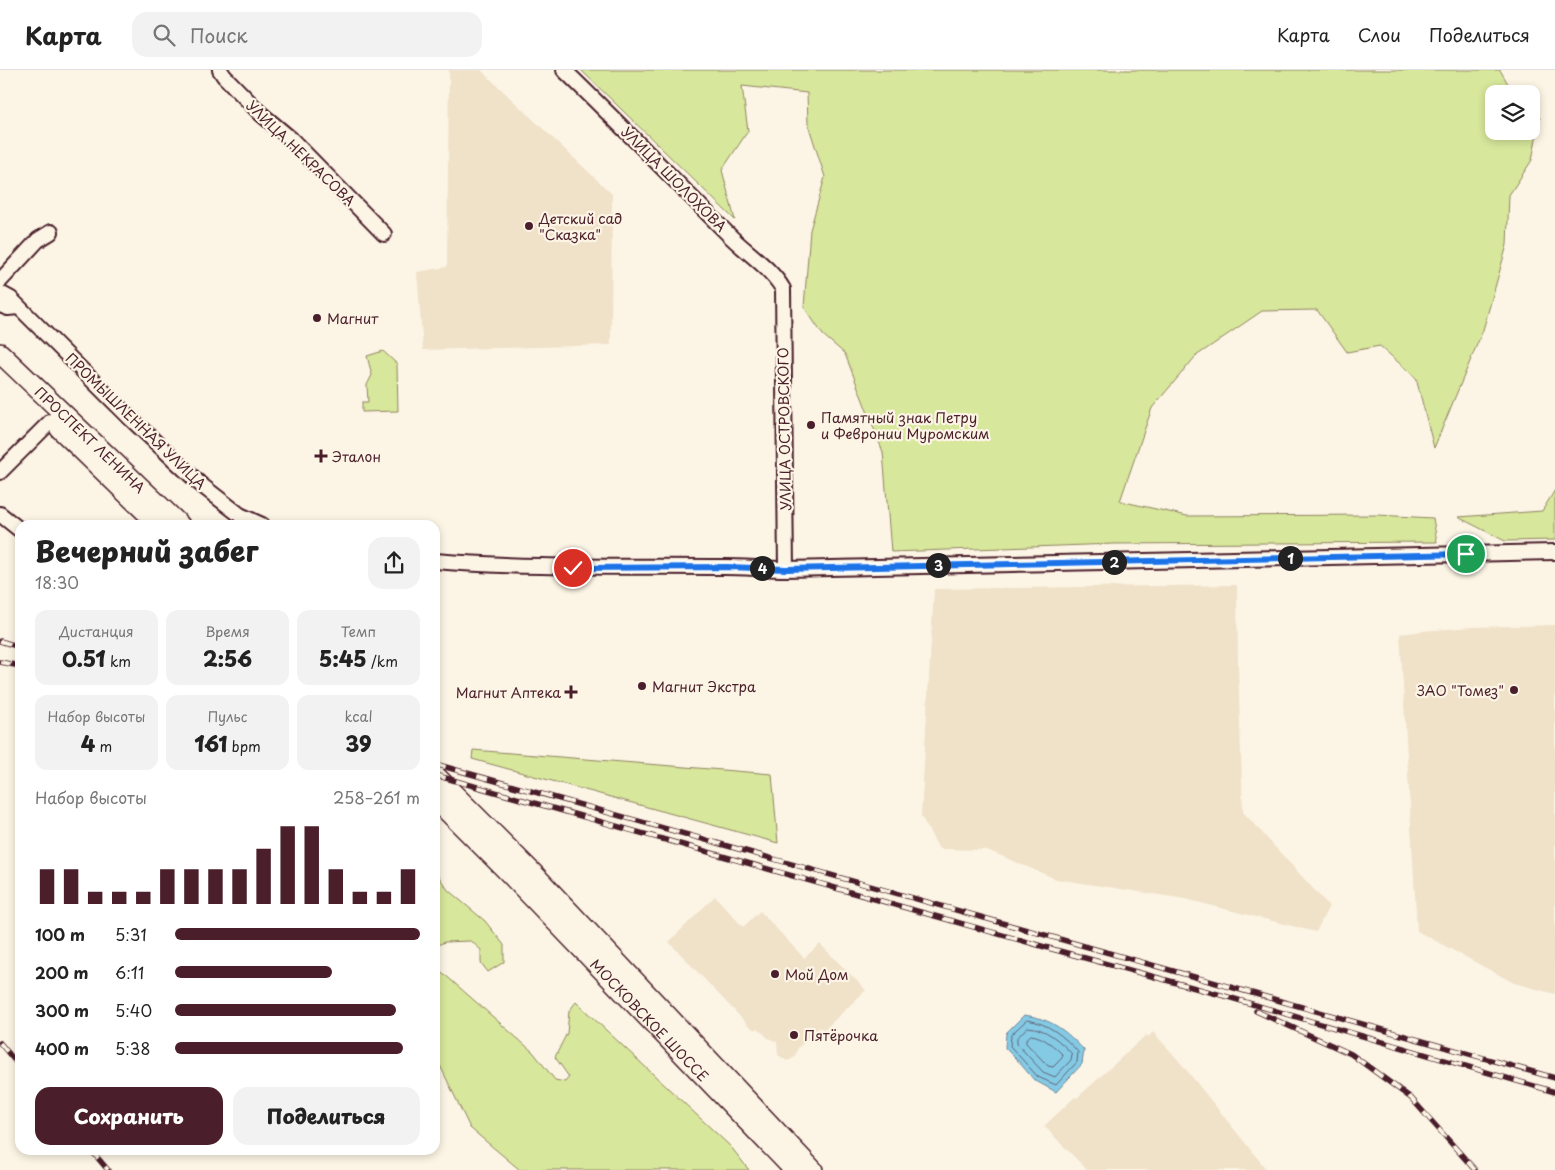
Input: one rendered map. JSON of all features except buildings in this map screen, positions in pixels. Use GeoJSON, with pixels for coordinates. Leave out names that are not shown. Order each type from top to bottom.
{"type":"FeatureCollection","features":[{"type":"Feature","properties":{"kind":"main road","name":"ПРОСПЕКТ ЛЕНИНА"},"geometry":{"type":"LineString","coordinates":[[0,353],[175,520]]}},
{"type":"Feature","properties":{"kind":"main road","name":"ПРОСПЕКТ ЛЕНИНА"},"geometry":{"type":"LineString","coordinates":[[0,371],[154,520]]}},
{"type":"Feature","properties":{"kind":"main road","name":"МОСКОВСКОЕ ШОССЕ"},"geometry":{"type":"LineString","coordinates":[[440,780],[535,876],[813,1170]]}},
{"type":"Feature","properties":{"kind":"main road","name":"МОСКОВСКОЕ ШОССЕ"},"geometry":{"type":"LineString","coordinates":[[440,804],[504,868],[794,1170]]}},
{"type":"Feature","properties":{"kind":"street","name":"УЛИЦА НЕКРАСОВА"},"geometry":{"type":"LineString","coordinates":[[220,70],[260,113],[291,139],[384,234]]}},
{"type":"Feature","properties":{"kind":"street","name":"УЛИЦА ШОЛОХОВА"},"geometry":{"type":"LineString","coordinates":[[564,70],[731,237],[777,278],[783,289]]}},
{"type":"Feature","properties":{"kind":"street"},"geometry":{"type":"LineString","coordinates":[[0,281],[38,240],[50,232]]}},
{"type":"Feature","properties":{"kind":"street","name":"УЛИЦА ОСТРОВСКОГО"},"geometry":{"type":"LineString","coordinates":[[783,289],[786,569]]}},
{"type":"Feature","properties":{"kind":"street","name":"ПРОМЫШЛЕННАЯ УЛИЦА"},"geometry":{"type":"LineString","coordinates":[[0,293],[11,299],[6,307],[200,484],[240,515],[251,520]]}},
{"type":"Feature","properties":{"kind":"street"},"geometry":{"type":"LineString","coordinates":[[0,472],[51,421]]}},
{"type":"Feature","properties":{"kind":"street"},"geometry":{"type":"LineString","coordinates":[[0,514],[15,526]]}},
{"type":"Feature","properties":{"kind":"street"},"geometry":{"type":"LineString","coordinates":[[440,560],[488,565],[573,568],[727,567],[786,569],[1555,552]]}},
{"type":"Feature","properties":{"kind":"shaded area","name":"Детский сад \"Сказка\""},"geometry":{"type":"Polygon","coordinates":[[[449,70],[481,70],[612,194],[611,345],[423,350],[417,272],[447,267],[449,70]]]}},
{"type":"Feature","properties":{"kind":"shaded area"},"geometry":{"type":"Polygon","coordinates":[[[1237,585],[1243,812],[1329,906],[1316,932],[1185,899],[1056,879],[987,850],[939,849],[921,816],[934,589],[1237,585]]]}},
{"type":"Feature","properties":{"kind":"shaded area"},"geometry":{"type":"Polygon","coordinates":[[[1555,625],[1555,994],[1514,983],[1417,931],[1400,634],[1471,627],[1555,625]]]}},
{"type":"Feature","properties":{"kind":"shaded area","name":"Мой Дом"},"geometry":{"type":"Polygon","coordinates":[[[715,896],[743,927],[760,911],[804,958],[820,944],[866,990],[824,1030],[820,1027],[804,1042],[798,1048],[794,1058],[787,1061],[778,1055],[777,1042],[768,1038],[758,1028],[755,1030],[748,1025],[669,942],[715,896]]]}},
{"type":"Feature","properties":{"kind":"shaded area"},"geometry":{"type":"Polygon","coordinates":[[[1153,1032],[1180,1062],[1267,1170],[1087,1170],[1044,1126],[1146,1035],[1148,1037],[1153,1032]]]}},
{"type":"Feature","properties":{"kind":"green space"},"geometry":{"type":"Polygon","coordinates":[[[581,70],[1500,70],[1509,85],[1485,85],[1485,140],[1536,140],[1532,160],[1509,195],[1507,245],[1483,330],[1434,448],[1416,378],[1380,346],[1347,352],[1317,310],[1262,311],[1196,356],[1152,408],[1120,501],[1187,516],[1378,515],[1433,518],[1437,542],[1114,544],[891,552],[883,452],[845,354],[823,335],[804,307],[810,230],[825,177],[808,124],[807,93],[742,86],[748,131],[722,170],[735,220],[581,70]]]}},
{"type":"Feature","properties":{"kind":"green space"},"geometry":{"type":"Polygon","coordinates":[[[383,351],[397,364],[398,411],[362,412],[362,402],[368,402],[367,385],[372,375],[367,356],[383,351]]]}},
{"type":"Feature","properties":{"kind":"green space"},"geometry":{"type":"Polygon","coordinates":[[[1555,490],[1555,540],[1505,541],[1458,517],[1542,511],[1555,490]]]}},
{"type":"Feature","properties":{"kind":"green space"},"geometry":{"type":"Polygon","coordinates":[[[473,750],[772,774],[778,843],[472,759],[473,750]]]}},
{"type":"Feature","properties":{"kind":"green space"},"geometry":{"type":"Polygon","coordinates":[[[440,878],[448,890],[485,921],[504,945],[504,962],[488,972],[481,963],[481,950],[471,941],[445,942],[440,944],[440,878]]]}},
{"type":"Feature","properties":{"kind":"green space"},"geometry":{"type":"Polygon","coordinates":[[[440,970],[533,1052],[555,1080],[565,1082],[569,1077],[555,1057],[567,1033],[569,1011],[576,1002],[731,1147],[749,1170],[520,1170],[470,1128],[440,1065],[440,970]]]}},
{"type":"Feature","properties":{"kind":"water"},"geometry":{"type":"Polygon","coordinates":[[[1024,1015],[1043,1019],[1057,1026],[1084,1050],[1082,1064],[1056,1092],[1034,1080],[1005,1048],[1006,1033],[1024,1015]]]}},
{"type":"Feature","properties":{"kind":"railway"},"geometry":{"type":"LineString","coordinates":[[0,641],[15,646]]}},
{"type":"Feature","properties":{"kind":"railway"},"geometry":{"type":"LineString","coordinates":[[0,662],[15,665]]}},
{"type":"Feature","properties":{"kind":"railway"},"geometry":{"type":"LineString","coordinates":[[440,765],[1555,1078]]}},
{"type":"Feature","properties":{"kind":"railway"},"geometry":{"type":"LineString","coordinates":[[440,776],[1221,995],[1555,1092]]}},
{"type":"Feature","properties":{"kind":"railway"},"geometry":{"type":"LineString","coordinates":[[1256,1011],[1351,1054],[1411,1098],[1475,1170]]}},
{"type":"Feature","properties":{"kind":"railway"},"geometry":{"type":"LineString","coordinates":[[0,1043],[15,1061]]}},
{"type":"Feature","properties":{"kind":"railway"},"geometry":{"type":"LineString","coordinates":[[95,1155],[108,1170]]}},
{"type":"Feature","properties":{"kind":"place","name":"Детский сад \"Сказка\""},"geometry":{"type":"Point","coordinates":[529,226]}},
{"type":"Feature","properties":{"kind":"place","name":"Магнит"},"geometry":{"type":"Point","coordinates":[317,318]}},
{"type":"Feature","properties":{"kind":"place","name":"Памятный знак Петру и Февронии Муромским"},"geometry":{"type":"Point","coordinates":[811,425]}},
{"type":"Feature","properties":{"kind":"place","name":"Эталон"},"geometry":{"type":"Point","coordinates":[321,456]}},
{"type":"Feature","properties":{"kind":"place","name":"Магнит Экстра"},"geometry":{"type":"Point","coordinates":[642,686]}},
{"type":"Feature","properties":{"kind":"place","name":"ЗАО \"Томез\""},"geometry":{"type":"Point","coordinates":[1514,690]}},
{"type":"Feature","properties":{"kind":"place","name":"Магнит Аптека"},"geometry":{"type":"Point","coordinates":[571,692]}},
{"type":"Feature","properties":{"kind":"place","name":"Мой Дом"},"geometry":{"type":"Point","coordinates":[775,974]}},
{"type":"Feature","properties":{"kind":"place","name":"Пятёрочка"},"geometry":{"type":"Point","coordinates":[794,1035]}},
{"type":"Feature","properties":{"kind":"route"},"geometry":{"type":"LineString","coordinates":[[573,568],[727,567],[786,569],[1466,554]]}}]}
